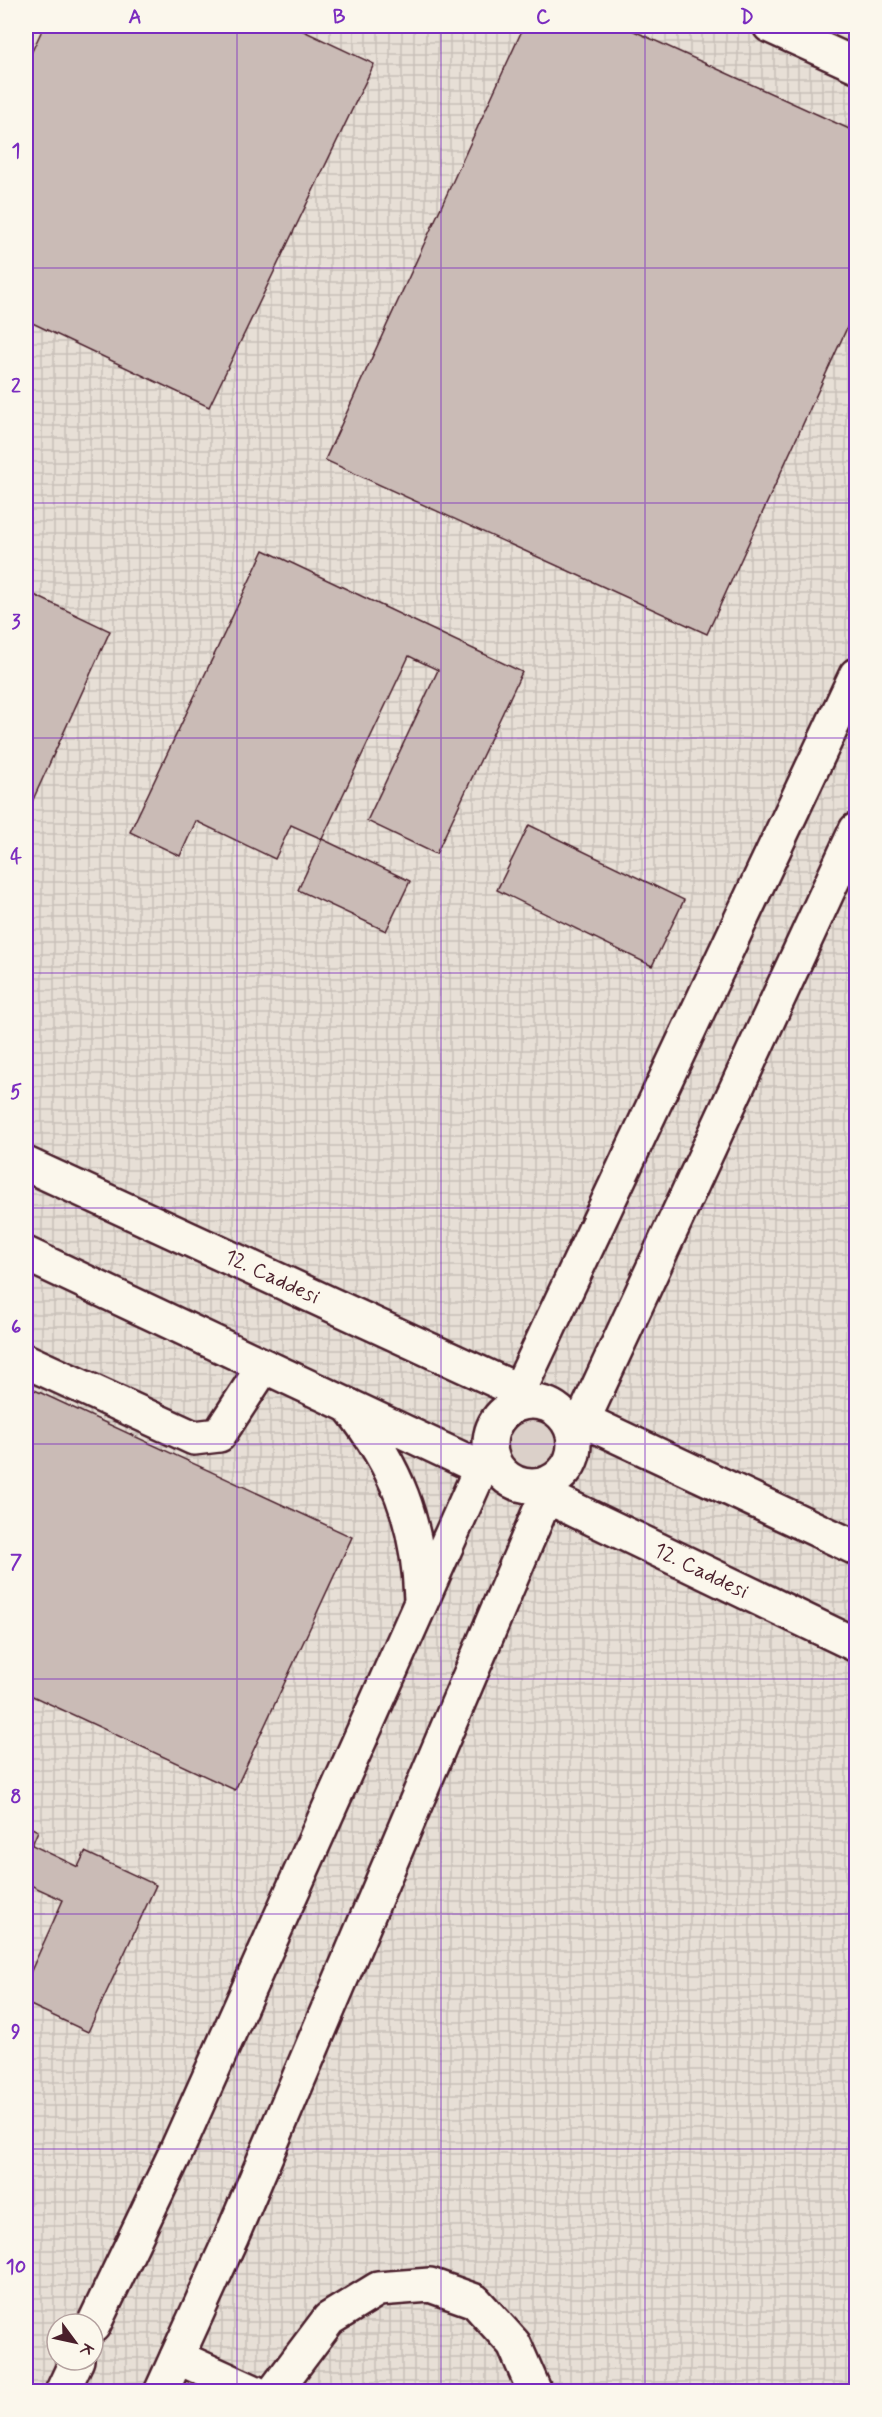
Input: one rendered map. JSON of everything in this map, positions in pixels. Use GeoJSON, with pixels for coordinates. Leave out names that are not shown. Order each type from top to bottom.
{"type":"FeatureCollection","features":[{"type":"Feature","properties":{"kind":"main road"},"geometry":{"type":"LineString","coordinates":[[770,26],[856,65]]}},
{"type":"Feature","properties":{"kind":"main road"},"geometry":{"type":"LineString","coordinates":[[100,2312],[175,2154],[421,1602],[487,1465],[495,1425],[520,1396],[856,675]]}},
{"type":"Feature","properties":{"kind":"main road"},"geometry":{"type":"LineString","coordinates":[[161,2391],[231,2238],[544,1491],[567,1468],[573,1455],[577,1423],[856,830]]}},
{"type":"Feature","properties":{"kind":"main road","name":"12. Caddesi"},"geometry":{"type":"LineString","coordinates":[[26,1164],[520,1396]]}},
{"type":"Feature","properties":{"kind":"main road"},"geometry":{"type":"LineString","coordinates":[[26,1254],[349,1406],[487,1465],[514,1482],[544,1491]]}},
{"type":"Feature","properties":{"kind":"main road"},"geometry":{"type":"LineString","coordinates":[[26,1360],[194,1438],[219,1435],[264,1366]]}},
{"type":"Feature","properties":{"kind":"main road"},"geometry":{"type":"LineString","coordinates":[[520,1396],[550,1405],[577,1423],[856,1548]]}},
{"type":"Feature","properties":{"kind":"main road"},"geometry":{"type":"LineString","coordinates":[[349,1406],[371,1435],[390,1467],[405,1502],[420,1568],[421,1602]]}},
{"type":"Feature","properties":{"kind":"main road","name":"12. Caddesi"},"geometry":{"type":"LineString","coordinates":[[544,1491],[856,1645]]}},
{"type":"Feature","properties":{"kind":"main road"},"geometry":{"type":"LineString","coordinates":[[274,2391],[329,2319],[378,2289],[430,2285],[475,2301],[514,2344],[535,2391]]}},
{"type":"Feature","properties":{"kind":"main road"},"geometry":{"type":"LineString","coordinates":[[177,2357],[254,2391]]}},
{"type":"Feature","properties":{"kind":"main road"},"geometry":{"type":"LineString","coordinates":[[62,2391],[71,2372]]}},
{"type":"Feature","properties":{"kind":"shaded area"},"geometry":{"type":"Polygon","coordinates":[[[26,26],[856,26],[856,2391],[26,2392],[26,26]]]}},
{"type":"Feature","properties":{"kind":"shaded area"},"geometry":{"type":"Polygon","coordinates":[[[527,1418],[537,1418],[551,1425],[558,1444],[551,1463],[537,1470],[527,1470],[517,1466],[510,1459],[506,1449],[506,1439],[510,1429],[517,1422],[527,1418]]]}},
{"type":"Feature","properties":{"kind":"building"},"geometry":{"type":"Polygon","coordinates":[[[44,26],[293,26],[374,64],[209,407],[26,320],[26,64],[44,26]]]}},
{"type":"Feature","properties":{"kind":"building"},"geometry":{"type":"Polygon","coordinates":[[[524,26],[623,26],[856,132],[856,308],[707,634],[325,460],[524,26]]]}},
{"type":"Feature","properties":{"kind":"building"},"geometry":{"type":"Polygon","coordinates":[[[264,550],[522,672],[436,854],[367,821],[438,670],[409,656],[322,839],[291,825],[275,859],[196,821],[180,856],[130,832],[264,550]]]}},
{"type":"Feature","properties":{"kind":"building"},"geometry":{"type":"Polygon","coordinates":[[[26,591],[110,631],[26,815],[26,591]]]}},
{"type":"Feature","properties":{"kind":"building"},"geometry":{"type":"Polygon","coordinates":[[[529,825],[684,900],[652,966],[497,890],[529,825]]]}},
{"type":"Feature","properties":{"kind":"building"},"geometry":{"type":"Polygon","coordinates":[[[322,839],[410,881],[386,931],[298,890],[322,839]]]}},
{"type":"Feature","properties":{"kind":"building"},"geometry":{"type":"Polygon","coordinates":[[[856,1304],[856,1328],[847,1324],[856,1304]]]}},
{"type":"Feature","properties":{"kind":"building"},"geometry":{"type":"Polygon","coordinates":[[[26,1386],[352,1537],[235,1790],[26,1693],[26,1386]]]}},
{"type":"Feature","properties":{"kind":"building"},"geometry":{"type":"Polygon","coordinates":[[[26,1825],[38,1831],[32,1845],[78,1867],[85,1852],[156,1885],[88,2032],[26,2003],[26,1982],[63,1900],[26,1883],[26,1825]]]}}]}
